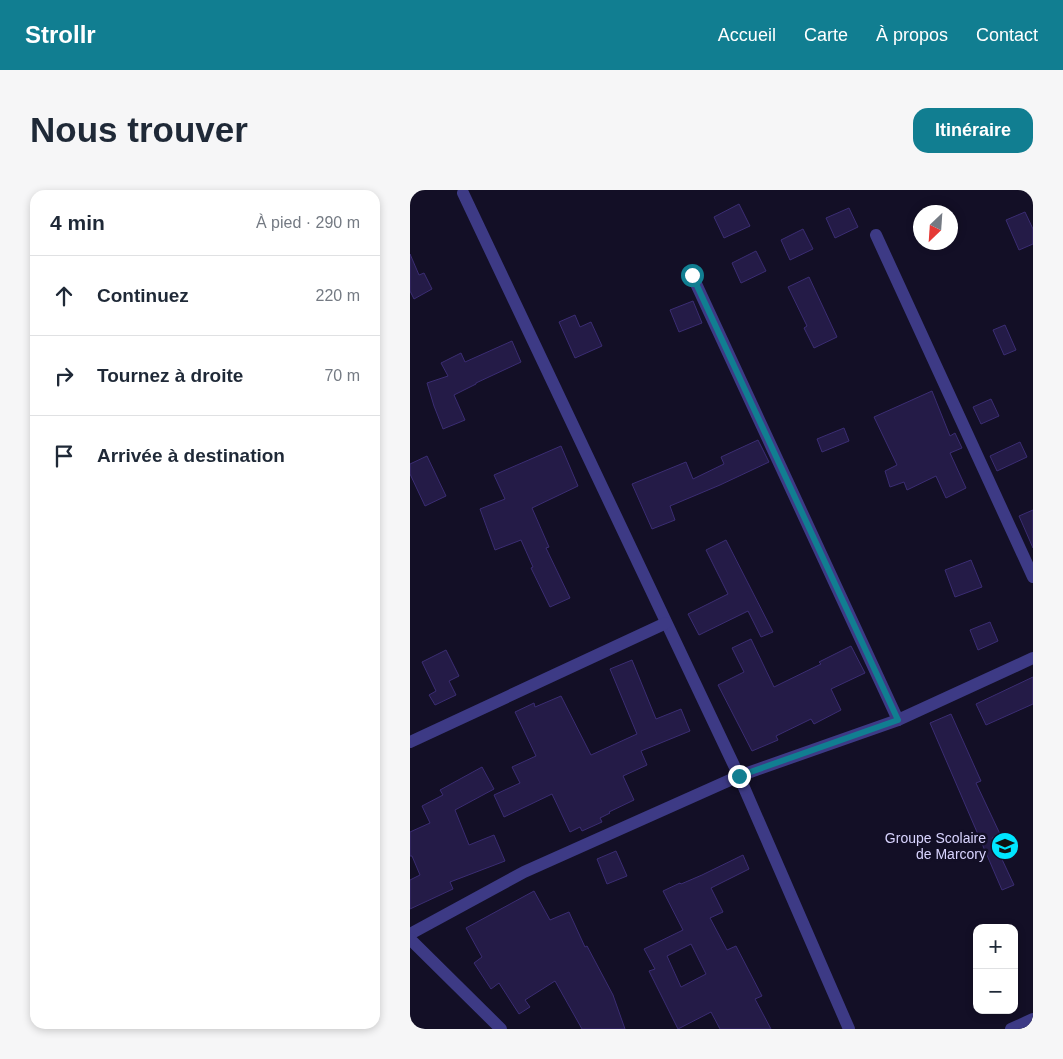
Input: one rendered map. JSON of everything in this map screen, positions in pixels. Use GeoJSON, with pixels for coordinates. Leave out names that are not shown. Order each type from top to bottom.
{"type":"FeatureCollection","features":[{"type":"Feature","properties":{"kind":"street"},"geometry":{"type":"LineString","coordinates":[[463,193],[739,776],[849,1029]]}},
{"type":"Feature","properties":{"kind":"street"},"geometry":{"type":"LineString","coordinates":[[876,235],[1033,577]]}},
{"type":"Feature","properties":{"kind":"street"},"geometry":{"type":"LineString","coordinates":[[692,275],[898,720]]}},
{"type":"Feature","properties":{"kind":"street"},"geometry":{"type":"LineString","coordinates":[[410,742],[666,624]]}},
{"type":"Feature","properties":{"kind":"street"},"geometry":{"type":"LineString","coordinates":[[410,934],[524,872],[739,776],[898,720],[1033,658]]}},
{"type":"Feature","properties":{"kind":"street"},"geometry":{"type":"LineString","coordinates":[[410,939],[501,1029]]}},
{"type":"Feature","properties":{"kind":"street"},"geometry":{"type":"LineString","coordinates":[[1011,1029],[1033,1019]]}},
{"type":"Feature","properties":{"kind":"building"},"geometry":{"type":"Polygon","coordinates":[[[739,204],[750,226],[724,238],[714,217],[739,204]]]}},
{"type":"Feature","properties":{"kind":"building"},"geometry":{"type":"Polygon","coordinates":[[[849,208],[858,227],[835,238],[826,218],[849,208]]]}},
{"type":"Feature","properties":{"kind":"building"},"geometry":{"type":"Polygon","coordinates":[[[1025,212],[1033,229],[1033,244],[1019,250],[1006,220],[1025,212]]]}},
{"type":"Feature","properties":{"kind":"building"},"geometry":{"type":"Polygon","coordinates":[[[803,229],[813,249],[790,260],[781,240],[803,229]]]}},
{"type":"Feature","properties":{"kind":"building"},"geometry":{"type":"Polygon","coordinates":[[[756,251],[766,271],[741,283],[732,263],[756,251]]]}},
{"type":"Feature","properties":{"kind":"building"},"geometry":{"type":"Polygon","coordinates":[[[410,254],[419,275],[424,273],[432,289],[414,299],[410,291],[410,254]]]}},
{"type":"Feature","properties":{"kind":"building"},"geometry":{"type":"Polygon","coordinates":[[[809,277],[837,337],[814,348],[804,328],[807,326],[788,287],[809,277]]]}},
{"type":"Feature","properties":{"kind":"building"},"geometry":{"type":"Polygon","coordinates":[[[693,301],[702,323],[679,332],[670,310],[693,301]]]}},
{"type":"Feature","properties":{"kind":"building"},"geometry":{"type":"Polygon","coordinates":[[[575,315],[580,327],[591,322],[602,346],[575,358],[559,322],[575,315]]]}},
{"type":"Feature","properties":{"kind":"building"},"geometry":{"type":"Polygon","coordinates":[[[1005,325],[1016,350],[1004,355],[993,330],[1005,325]]]}},
{"type":"Feature","properties":{"kind":"building"},"geometry":{"type":"Polygon","coordinates":[[[512,341],[521,362],[454,395],[465,420],[443,429],[427,383],[448,376],[441,363],[461,353],[465,362],[512,341]]]}},
{"type":"Feature","properties":{"kind":"building"},"geometry":{"type":"Polygon","coordinates":[[[932,391],[950,436],[955,433],[962,448],[950,453],[966,488],[946,498],[936,476],[907,490],[904,482],[890,487],[885,471],[897,465],[874,417],[932,391]]]}},
{"type":"Feature","properties":{"kind":"building"},"geometry":{"type":"Polygon","coordinates":[[[991,399],[999,416],[981,424],[973,407],[991,399]]]}},
{"type":"Feature","properties":{"kind":"building"},"geometry":{"type":"Polygon","coordinates":[[[844,428],[849,441],[822,452],[817,439],[844,428]]]}},
{"type":"Feature","properties":{"kind":"building"},"geometry":{"type":"Polygon","coordinates":[[[758,440],[769,462],[670,506],[675,520],[652,529],[632,484],[686,462],[693,479],[724,464],[721,457],[758,440]]]}},
{"type":"Feature","properties":{"kind":"building"},"geometry":{"type":"Polygon","coordinates":[[[1020,442],[1027,457],[997,471],[990,456],[1020,442]]]}},
{"type":"Feature","properties":{"kind":"building"},"geometry":{"type":"Polygon","coordinates":[[[561,446],[578,486],[532,508],[549,547],[546,548],[570,598],[550,607],[531,568],[533,567],[521,540],[495,550],[480,509],[505,499],[494,475],[561,446]]]}},
{"type":"Feature","properties":{"kind":"building"},"geometry":{"type":"Polygon","coordinates":[[[427,456],[446,496],[425,506],[410,474],[410,464],[427,456]]]}},
{"type":"Feature","properties":{"kind":"building"},"geometry":{"type":"Polygon","coordinates":[[[1033,510],[1033,548],[1019,516],[1033,510]]]}},
{"type":"Feature","properties":{"kind":"building"},"geometry":{"type":"Polygon","coordinates":[[[726,540],[773,632],[761,637],[748,611],[699,635],[688,614],[728,594],[706,550],[726,540]]]}},
{"type":"Feature","properties":{"kind":"building"},"geometry":{"type":"Polygon","coordinates":[[[971,560],[982,587],[955,597],[945,570],[971,560]]]}},
{"type":"Feature","properties":{"kind":"building"},"geometry":{"type":"Polygon","coordinates":[[[990,622],[998,641],[978,650],[970,630],[990,622]]]}},
{"type":"Feature","properties":{"kind":"building"},"geometry":{"type":"Polygon","coordinates":[[[751,639],[774,687],[821,664],[819,662],[851,646],[865,673],[831,689],[841,710],[814,724],[811,719],[776,736],[778,740],[752,751],[718,685],[744,672],[732,648],[751,639]]]}},
{"type":"Feature","properties":{"kind":"building"},"geometry":{"type":"Polygon","coordinates":[[[446,650],[459,676],[449,681],[456,695],[435,705],[429,695],[436,691],[422,662],[446,650]]]}},
{"type":"Feature","properties":{"kind":"building"},"geometry":{"type":"Polygon","coordinates":[[[632,660],[656,719],[681,709],[690,731],[641,751],[647,765],[623,776],[634,800],[600,818],[602,822],[582,831],[580,827],[570,832],[552,794],[504,817],[494,795],[520,783],[512,767],[536,756],[515,712],[534,703],[535,707],[561,696],[591,755],[637,734],[610,669],[632,660]]]}},
{"type":"Feature","properties":{"kind":"building"},"geometry":{"type":"Polygon","coordinates":[[[1033,677],[1033,704],[986,725],[976,704],[1033,677]]]}},
{"type":"Feature","properties":{"kind":"building"},"geometry":{"type":"Polygon","coordinates":[[[951,714],[981,781],[976,783],[1000,834],[992,838],[1014,885],[1002,890],[930,723],[951,714]]]}},
{"type":"Feature","properties":{"kind":"building"},"geometry":{"type":"Polygon","coordinates":[[[482,767],[494,789],[455,810],[469,845],[494,835],[505,861],[450,882],[453,889],[410,909],[410,880],[420,875],[412,856],[410,856],[410,832],[430,823],[422,806],[443,795],[440,790],[482,767]]]}},
{"type":"Feature","properties":{"kind":"building"},"geometry":{"type":"Polygon","coordinates":[[[616,851],[627,876],[607,884],[597,859],[616,851]]]}},
{"type":"Feature","properties":{"kind":"building"},"geometry":{"type":"Polygon","coordinates":[[[743,855],[749,869],[711,888],[723,912],[710,918],[727,950],[736,946],[762,996],[755,999],[771,1029],[720,1029],[711,1012],[678,1029],[649,971],[655,969],[644,949],[683,930],[663,891],[743,855]],[[691,944],[667,956],[681,987],[706,974],[691,944]]]}},
{"type":"Feature","properties":{"kind":"building"},"geometry":{"type":"Polygon","coordinates":[[[534,891],[550,920],[569,912],[585,947],[587,946],[613,995],[625,1029],[582,1029],[555,981],[525,1000],[530,1007],[519,1014],[499,983],[491,989],[474,963],[482,957],[466,928],[534,891]]]}},
{"type":"Feature","properties":{"kind":"place","name":"Groupe Scolaire de Marcory"},"geometry":{"type":"Point","coordinates":[1005,846]}},
{"type":"Feature","properties":{"kind":"route"},"geometry":{"type":"LineString","coordinates":[[692,275],[898,720],[739,776]]}}]}
